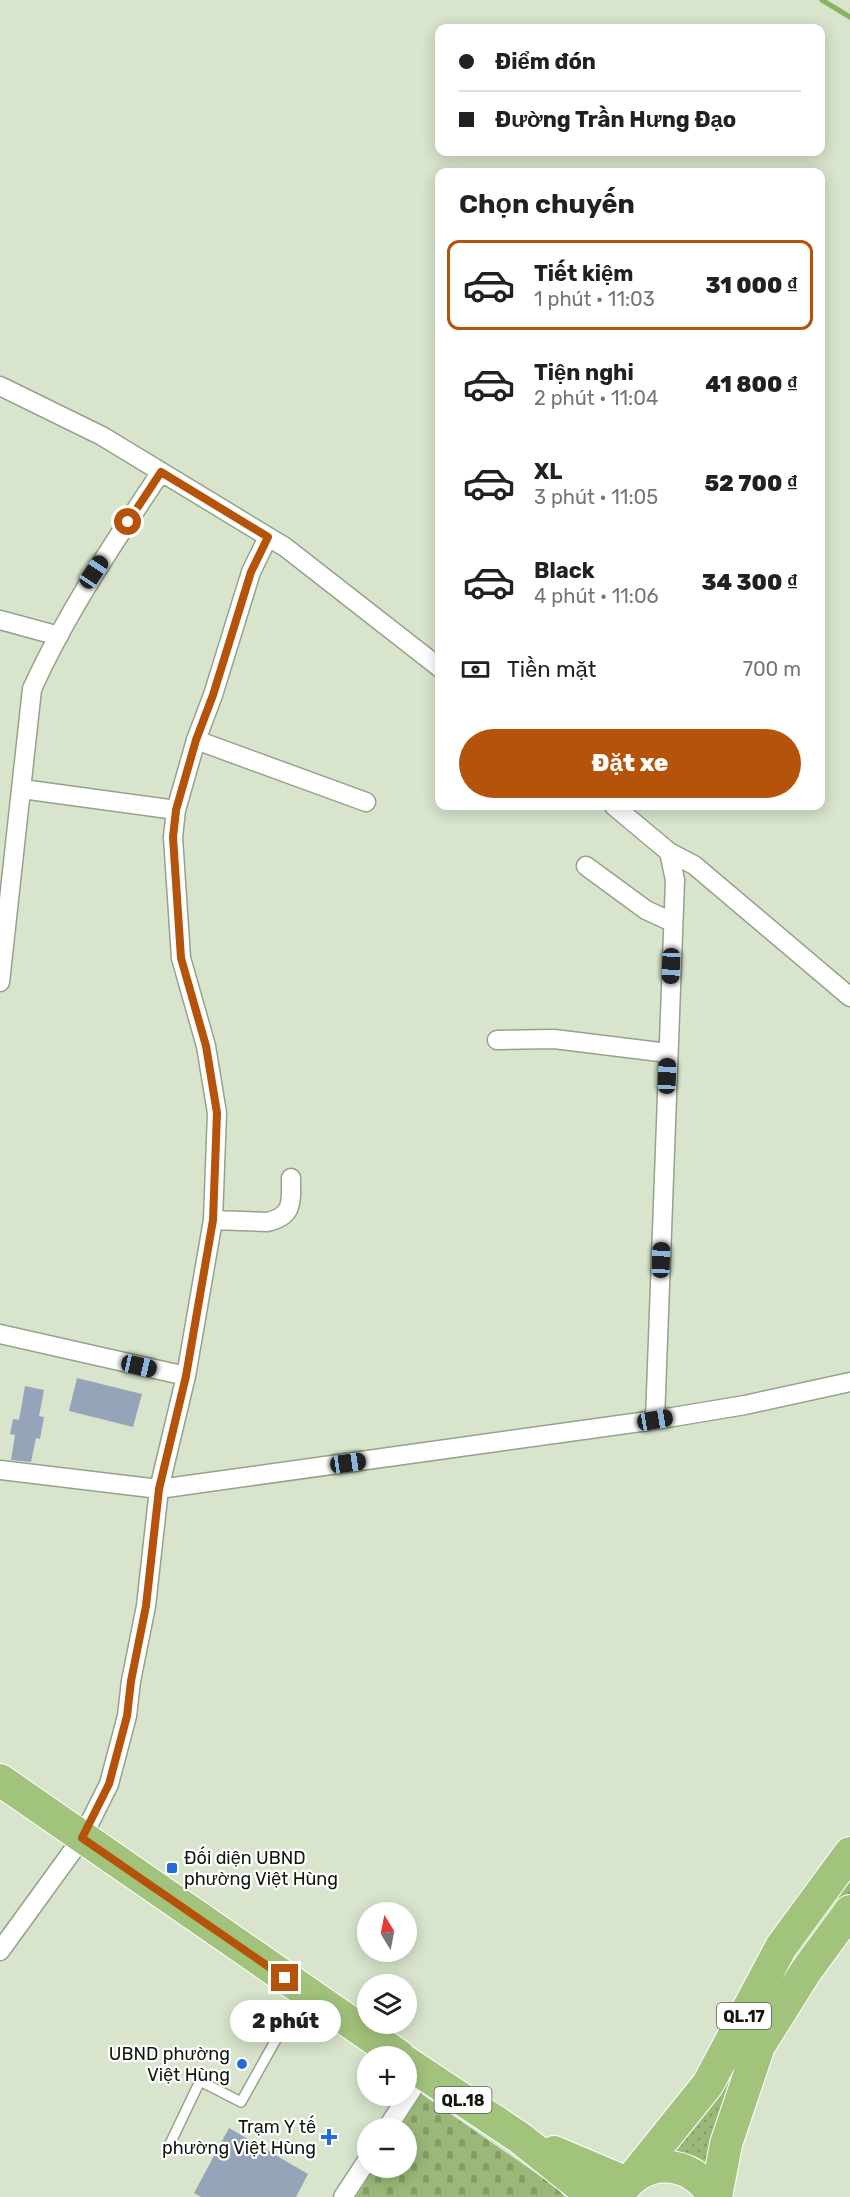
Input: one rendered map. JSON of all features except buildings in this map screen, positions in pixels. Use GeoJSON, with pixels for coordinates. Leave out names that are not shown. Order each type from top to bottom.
{"type":"FeatureCollection","features":[{"type":"Feature","properties":{"kind":"highway","name":"QL.18"},"geometry":{"type":"LineString","coordinates":[[0,1780],[383,2046]]}},
{"type":"Feature","properties":{"kind":"highway","name":"QL.17"},"geometry":{"type":"LineString","coordinates":[[626,2185],[708,2084],[781,1947],[850,1853]]}},
{"type":"Feature","properties":{"kind":"highway","name":"QL.17"},"geometry":{"type":"LineString","coordinates":[[715,2197],[726,2144],[759,2046],[806,1971],[850,1911]]}},
{"type":"Feature","properties":{"kind":"highway","name":"QL.18"},"geometry":{"type":"LineString","coordinates":[[417,2069],[520,2138],[594,2197]]}},
{"type":"Feature","properties":{"kind":"highway","name":"QL.18"},"geometry":{"type":"LineString","coordinates":[[520,2138],[626,2185]]}},
{"type":"Feature","properties":{"kind":"highway"},"geometry":{"type":"LineString","coordinates":[[626,2185],[657,2166],[682,2168],[703,2181],[715,2197]]}},
{"type":"Feature","properties":{"kind":"street"},"geometry":{"type":"LineString","coordinates":[[0,386],[102,436],[285,547],[435,664]]}},
{"type":"Feature","properties":{"kind":"street"},"geometry":{"type":"LineString","coordinates":[[0,982],[32,689],[44,662],[94,572],[161,472]]}},
{"type":"Feature","properties":{"kind":"street"},"geometry":{"type":"LineString","coordinates":[[0,1951],[82,1838],[109,1784],[127,1716],[131,1681],[146,1606],[159,1489],[186,1376],[213,1220],[217,1113],[206,1046],[181,958],[173,837],[176,810],[196,740],[213,695],[251,572],[268,537]]}},
{"type":"Feature","properties":{"kind":"street"},"geometry":{"type":"LineString","coordinates":[[0,620],[60,636]]}},
{"type":"Feature","properties":{"kind":"street"},"geometry":{"type":"LineString","coordinates":[[196,740],[366,802]]}},
{"type":"Feature","properties":{"kind":"street"},"geometry":{"type":"LineString","coordinates":[[22,789],[176,810]]}},
{"type":"Feature","properties":{"kind":"street"},"geometry":{"type":"LineString","coordinates":[[619,810],[669,852],[694,865],[850,997]]}},
{"type":"Feature","properties":{"kind":"street"},"geometry":{"type":"LineString","coordinates":[[655,1420],[675,880],[669,852]]}},
{"type":"Feature","properties":{"kind":"street"},"geometry":{"type":"LineString","coordinates":[[586,866],[646,910],[672,922]]}},
{"type":"Feature","properties":{"kind":"street"},"geometry":{"type":"LineString","coordinates":[[497,1040],[566,1040],[668,1053]]}},
{"type":"Feature","properties":{"kind":"street"},"geometry":{"type":"LineString","coordinates":[[213,1220],[267,1222],[275,1220],[288,1212],[291,1205],[291,1178]]}},
{"type":"Feature","properties":{"kind":"street"},"geometry":{"type":"LineString","coordinates":[[0,1334],[186,1376]]}},
{"type":"Feature","properties":{"kind":"street"},"geometry":{"type":"LineString","coordinates":[[0,1470],[159,1489],[655,1420],[745,1405],[850,1382]]}},
{"type":"Feature","properties":{"kind":"street"},"geometry":{"type":"LineString","coordinates":[[343,2197],[357,2176]]}},
{"type":"Feature","properties":{"kind":"lane"},"geometry":{"type":"LineString","coordinates":[[168,2148],[200,2081],[241,2102],[304,1990]]}},
{"type":"Feature","properties":{"kind":"green space"},"geometry":{"type":"Polygon","coordinates":[[[850,1875],[850,1898],[774,2006],[714,2174],[665,2152],[693,2130],[711,2103],[773,1983],[850,1875]]]}},
{"type":"Feature","properties":{"kind":"green space"},"geometry":{"type":"Polygon","coordinates":[[[420,2093],[556,2187],[565,2197],[356,2197],[368,2178],[417,2178],[417,2118],[404,2118],[412,2106],[417,2106],[417,2098],[420,2093]]]}},
{"type":"Feature","properties":{"kind":"waterway"},"geometry":{"type":"LineString","coordinates":[[822,0],[850,17]]}},
{"type":"Feature","properties":{"kind":"place","name":"Đối diện UBND phường Việt Hùng"},"geometry":{"type":"Point","coordinates":[172,1868]}},
{"type":"Feature","properties":{"kind":"place","name":"UBND phường Việt Hùng"},"geometry":{"type":"Point","coordinates":[242,2064]}},
{"type":"Feature","properties":{"kind":"place","name":"Trạm Y tế phường Việt Hùng"},"geometry":{"type":"Point","coordinates":[329,2137]}},
{"type":"Feature","properties":{"kind":"route"},"geometry":{"type":"LineString","coordinates":[[128,522],[161,472],[268,537],[251,572],[213,695],[196,740],[176,810],[173,837],[181,958],[206,1046],[217,1113],[213,1220],[186,1376],[159,1489],[146,1606],[131,1681],[129,1707],[109,1784],[82,1838],[285,1978]]}}]}
